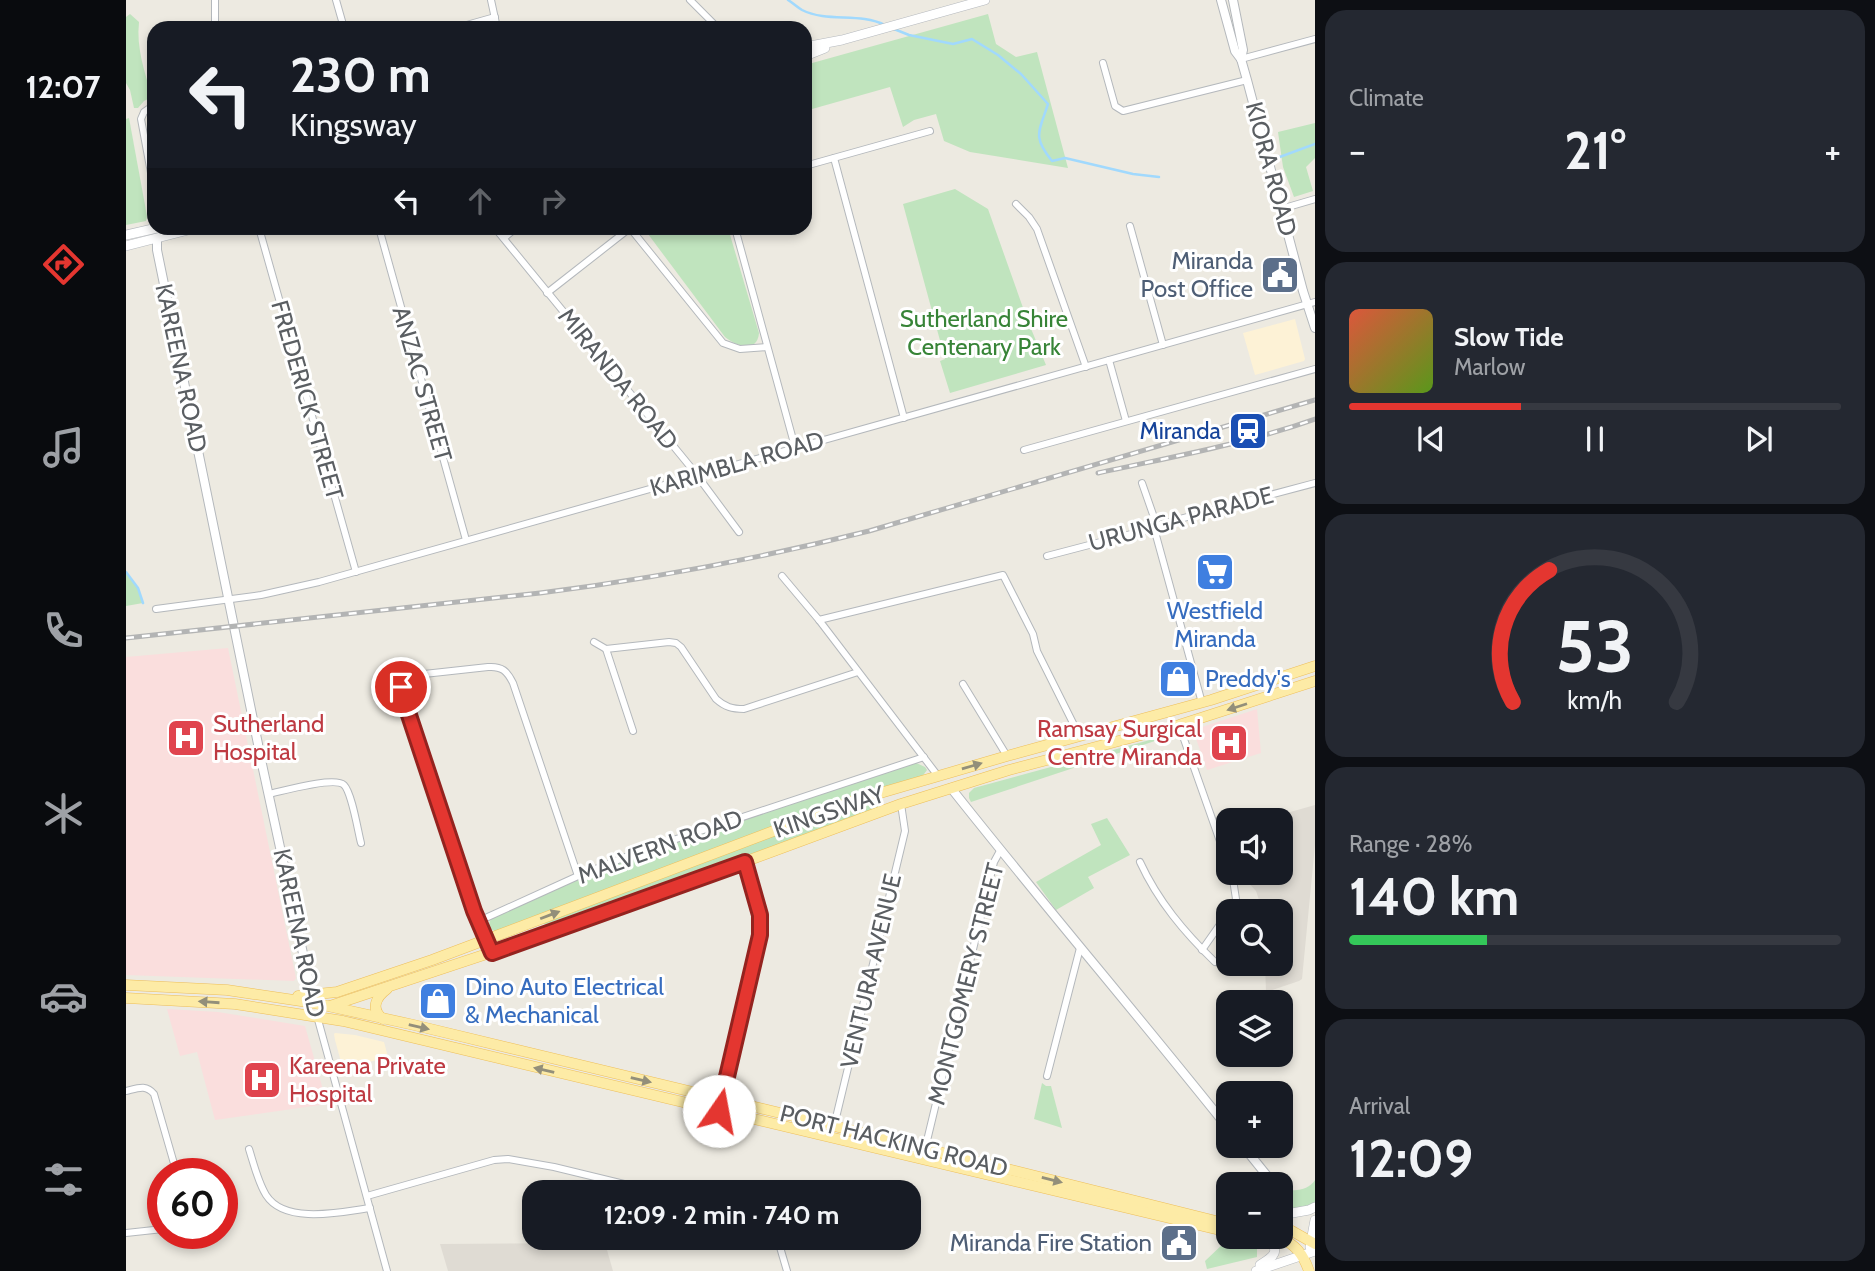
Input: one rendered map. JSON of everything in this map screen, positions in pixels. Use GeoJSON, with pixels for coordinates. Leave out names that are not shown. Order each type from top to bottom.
{"type":"FeatureCollection","features":[{"type":"Feature","properties":{"kind":"main road"},"geometry":{"type":"LineString","coordinates":[[812,46],[842,40],[985,0]]}},
{"type":"Feature","properties":{"kind":"main road"},"geometry":{"type":"LineString","coordinates":[[812,53],[842,40]]}},
{"type":"Feature","properties":{"kind":"main road"},"geometry":{"type":"LineString","coordinates":[[126,235],[147,230]]}},
{"type":"Feature","properties":{"kind":"main road"},"geometry":{"type":"LineString","coordinates":[[126,246],[169,235]]}},
{"type":"Feature","properties":{"kind":"main road","name":"KINGSWAY"},"geometry":{"type":"LineString","coordinates":[[126,998],[235,1004],[277,1010],[315,1006],[330,994],[486,940],[853,802],[1007,756],[1202,703],[1315,666]]}},
{"type":"Feature","properties":{"kind":"main road","name":"KINGSWAY"},"geometry":{"type":"LineString","coordinates":[[329,1007],[492,953],[901,804],[1009,770],[1206,717],[1315,681]]}},
{"type":"Feature","properties":{"kind":"main road"},"geometry":{"type":"LineString","coordinates":[[1202,703],[1206,717]]}},
{"type":"Feature","properties":{"kind":"main road"},"geometry":{"type":"LineString","coordinates":[[1080,737],[1087,751]]}},
{"type":"Feature","properties":{"kind":"main road"},"geometry":{"type":"LineString","coordinates":[[938,776],[951,788]]}},
{"type":"Feature","properties":{"kind":"main road"},"geometry":{"type":"LineString","coordinates":[[486,940],[492,953]]}},
{"type":"Feature","properties":{"kind":"main road","name":"KINGSWAY"},"geometry":{"type":"LineString","coordinates":[[126,985],[227,990],[269,995],[315,1006]]}},
{"type":"Feature","properties":{"kind":"main road"},"geometry":{"type":"LineString","coordinates":[[384,1019],[377,1013],[375,1003],[381,994],[393,986]]}},
{"type":"Feature","properties":{"kind":"main road","name":"PORT HACKING ROAD"},"geometry":{"type":"LineString","coordinates":[[315,1006],[384,1019],[834,1126],[924,1154],[1216,1229]]}},
{"type":"Feature","properties":{"kind":"main road","name":"PORT HACKING ROAD"},"geometry":{"type":"LineString","coordinates":[[315,1006],[832,1138],[924,1154],[1216,1221]]}},
{"type":"Feature","properties":{"kind":"main road"},"geometry":{"type":"LineString","coordinates":[[719,1111],[721,1099]]}},
{"type":"Feature","properties":{"kind":"main road","name":"VENTURA AVENUE"},"geometry":{"type":"LineString","coordinates":[[832,1138],[834,1126]]}},
{"type":"Feature","properties":{"kind":"main road"},"geometry":{"type":"LineString","coordinates":[[1293,1213],[1315,1207]]}},
{"type":"Feature","properties":{"kind":"main road"},"geometry":{"type":"LineString","coordinates":[[1309,1270],[1315,1220]]}},
{"type":"Feature","properties":{"kind":"main road"},"geometry":{"type":"LineString","coordinates":[[1293,1232],[1310,1249]]}},
{"type":"Feature","properties":{"kind":"main road"},"geometry":{"type":"LineString","coordinates":[[1293,1244],[1310,1249]]}},
{"type":"Feature","properties":{"kind":"main road"},"geometry":{"type":"LineString","coordinates":[[1255,1271],[1273,1256],[1274,1249]]}},
{"type":"Feature","properties":{"kind":"main road"},"geometry":{"type":"LineString","coordinates":[[1255,1271],[1310,1249]]}},
{"type":"Feature","properties":{"kind":"street"},"geometry":{"type":"LineString","coordinates":[[215,0],[215,21]]}},
{"type":"Feature","properties":{"kind":"street"},"geometry":{"type":"LineString","coordinates":[[336,0],[342,21]]}},
{"type":"Feature","properties":{"kind":"street"},"geometry":{"type":"LineString","coordinates":[[491,0],[496,21]]}},
{"type":"Feature","properties":{"kind":"street"},"geometry":{"type":"LineString","coordinates":[[690,0],[711,21]]}},
{"type":"Feature","properties":{"kind":"street","name":"KIORA ROAD"},"geometry":{"type":"LineString","coordinates":[[1221,0],[1235,51],[1241,59],[1281,209],[1311,303],[1315,335]]}},
{"type":"Feature","properties":{"kind":"street","name":"KIORA ROAD"},"geometry":{"type":"LineString","coordinates":[[1233,0],[1243,50],[1241,59]]}},
{"type":"Feature","properties":{"kind":"street"},"geometry":{"type":"LineString","coordinates":[[481,21],[495,17]]}},
{"type":"Feature","properties":{"kind":"street"},"geometry":{"type":"LineString","coordinates":[[1241,59],[1315,39]]}},
{"type":"Feature","properties":{"kind":"street"},"geometry":{"type":"LineString","coordinates":[[1103,64],[1115,106],[1123,111],[1247,80]]}},
{"type":"Feature","properties":{"kind":"street"},"geometry":{"type":"LineString","coordinates":[[147,110],[141,119],[147,151]]}},
{"type":"Feature","properties":{"kind":"street"},"geometry":{"type":"LineString","coordinates":[[812,164],[930,131]]}},
{"type":"Feature","properties":{"kind":"street"},"geometry":{"type":"LineString","coordinates":[[834,158],[904,418]]}},
{"type":"Feature","properties":{"kind":"street"},"geometry":{"type":"LineString","coordinates":[[1281,209],[1315,199]]}},
{"type":"Feature","properties":{"kind":"street"},"geometry":{"type":"LineString","coordinates":[[1016,204],[1034,222],[1040,234],[1086,367]]}},
{"type":"Feature","properties":{"kind":"street"},"geometry":{"type":"LineString","coordinates":[[1130,226],[1163,345]]}},
{"type":"Feature","properties":{"kind":"street","name":"FREDERICK STREET"},"geometry":{"type":"LineString","coordinates":[[261,235],[356,572]]}},
{"type":"Feature","properties":{"kind":"street","name":"ANZAC STREET"},"geometry":{"type":"LineString","coordinates":[[381,235],[466,540]]}},
{"type":"Feature","properties":{"kind":"street","name":"MIRANDA ROAD"},"geometry":{"type":"LineString","coordinates":[[501,235],[697,475],[739,532]]}},
{"type":"Feature","properties":{"kind":"street"},"geometry":{"type":"LineString","coordinates":[[503,238],[507,235]]}},
{"type":"Feature","properties":{"kind":"street"},"geometry":{"type":"LineString","coordinates":[[547,293],[621,235]]}},
{"type":"Feature","properties":{"kind":"street"},"geometry":{"type":"LineString","coordinates":[[636,235],[723,343],[740,349],[768,347]]}},
{"type":"Feature","properties":{"kind":"street"},"geometry":{"type":"LineString","coordinates":[[737,235],[795,447]]}},
{"type":"Feature","properties":{"kind":"street","name":"KAREENA ROAD"},"geometry":{"type":"LineString","coordinates":[[157,238],[156,249],[258,744],[253,751],[260,755],[315,1006],[387,1271]]}},
{"type":"Feature","properties":{"kind":"street","name":"KARIMBLA ROAD"},"geometry":{"type":"LineString","coordinates":[[156,608],[261,596],[356,572],[1311,303]]}},
{"type":"Feature","properties":{"kind":"street"},"geometry":{"type":"LineString","coordinates":[[1108,360],[1126,422]]}},
{"type":"Feature","properties":{"kind":"street"},"geometry":{"type":"LineString","coordinates":[[1024,450],[1315,369]]}},
{"type":"Feature","properties":{"kind":"street"},"geometry":{"type":"LineString","coordinates":[[1142,483],[1202,703]]}},
{"type":"Feature","properties":{"kind":"street","name":"URUNGA PARADE"},"geometry":{"type":"LineString","coordinates":[[1047,556],[1315,483]]}},
{"type":"Feature","properties":{"kind":"street"},"geometry":{"type":"LineString","coordinates":[[819,620],[1003,575],[1080,737]]}},
{"type":"Feature","properties":{"kind":"street"},"geometry":{"type":"LineString","coordinates":[[782,576],[819,620],[938,776]]}},
{"type":"Feature","properties":{"kind":"street"},"geometry":{"type":"LineString","coordinates":[[594,642],[606,649],[676,643],[716,699],[733,709],[744,709],[858,672]]}},
{"type":"Feature","properties":{"kind":"street"},"geometry":{"type":"LineString","coordinates":[[606,649],[633,732]]}},
{"type":"Feature","properties":{"kind":"street"},"geometry":{"type":"LineString","coordinates":[[486,940],[403,697],[401,687],[407,679],[415,675],[488,667],[498,666],[504,669],[513,683],[578,876]]}},
{"type":"Feature","properties":{"kind":"street"},"geometry":{"type":"LineString","coordinates":[[963,684],[1007,756]]}},
{"type":"Feature","properties":{"kind":"street"},"geometry":{"type":"LineString","coordinates":[[1179,725],[1216,830]]}},
{"type":"Feature","properties":{"kind":"street","name":"MALVERN ROAD"},"geometry":{"type":"LineString","coordinates":[[479,921],[643,850],[924,757]]}},
{"type":"Feature","properties":{"kind":"street"},"geometry":{"type":"LineString","coordinates":[[269,793],[327,782],[341,783],[348,791],[361,843]]}},
{"type":"Feature","properties":{"kind":"street"},"geometry":{"type":"LineString","coordinates":[[951,788],[1080,948],[1153,1032],[1216,1113]]}},
{"type":"Feature","properties":{"kind":"street","name":"VENTURA AVENUE"},"geometry":{"type":"LineString","coordinates":[[834,1126],[905,831],[901,804]]}},
{"type":"Feature","properties":{"kind":"street","name":"MONTGOMERY STREET"},"geometry":{"type":"LineString","coordinates":[[924,1154],[994,862],[1000,851]]}},
{"type":"Feature","properties":{"kind":"street"},"geometry":{"type":"LineString","coordinates":[[721,1099],[760,935],[760,915],[745,862]]}},
{"type":"Feature","properties":{"kind":"street"},"geometry":{"type":"LineString","coordinates":[[1139,862],[1150,884],[1184,931],[1214,962]]}},
{"type":"Feature","properties":{"kind":"street"},"geometry":{"type":"LineString","coordinates":[[1202,950],[1216,931]]}},
{"type":"Feature","properties":{"kind":"street"},"geometry":{"type":"LineString","coordinates":[[1047,1076],[1080,948]]}},
{"type":"Feature","properties":{"kind":"street"},"geometry":{"type":"LineString","coordinates":[[126,1091],[143,1086],[155,1094],[173,1158]]}},
{"type":"Feature","properties":{"kind":"street"},"geometry":{"type":"LineString","coordinates":[[249,1149],[268,1198],[285,1210],[304,1215],[370,1208]]}},
{"type":"Feature","properties":{"kind":"street"},"geometry":{"type":"LineString","coordinates":[[1253,1158],[1264,1172]]}},
{"type":"Feature","properties":{"kind":"street"},"geometry":{"type":"LineString","coordinates":[[367,1196],[494,1160],[508,1159],[608,1180]]}},
{"type":"Feature","properties":{"kind":"street"},"geometry":{"type":"LineString","coordinates":[[126,1233],[147,1231]]}},
{"type":"Feature","properties":{"kind":"street"},"geometry":{"type":"LineString","coordinates":[[780,1250],[785,1271]]}},
{"type":"Feature","properties":{"kind":"shaded area"},"geometry":{"type":"Polygon","coordinates":[[[1295,319],[1304,361],[1255,375],[1243,333],[1295,319]]]}},
{"type":"Feature","properties":{"kind":"shaded area","name":"Sutherland Hospital"},"geometry":{"type":"Polygon","coordinates":[[[228,648],[296,978],[294,981],[126,975],[126,657],[228,648]]]}},
{"type":"Feature","properties":{"kind":"shaded area","name":"Ramsay Surgical Centre Miranda"},"geometry":{"type":"Polygon","coordinates":[[[1257,709],[1261,753],[1207,770],[1194,733],[1196,729],[1257,709]]]}},
{"type":"Feature","properties":{"kind":"shaded area"},"geometry":{"type":"Polygon","coordinates":[[[1315,805],[1315,845],[1302,979],[1266,990],[1265,976],[1293,976],[1293,899],[1259,899],[1250,885],[1293,885],[1293,811],[1315,805]]]}},
{"type":"Feature","properties":{"kind":"shaded area","name":"Kareena Private Hospital"},"geometry":{"type":"Polygon","coordinates":[[[167,1009],[218,1012],[305,1026],[327,1104],[215,1120],[197,1052],[180,1056],[167,1009]]]}},
{"type":"Feature","properties":{"kind":"shaded area"},"geometry":{"type":"Polygon","coordinates":[[[335,1033],[384,1042],[388,1057],[343,1069],[335,1033]]]}},
{"type":"Feature","properties":{"kind":"shaded area"},"geometry":{"type":"Polygon","coordinates":[[[440,1244],[522,1244],[522,1250],[607,1250],[613,1271],[448,1271],[440,1244]]]}},
{"type":"Feature","properties":{"kind":"green space"},"geometry":{"type":"Polygon","coordinates":[[[130,14],[139,22],[140,51],[147,80],[147,100],[138,108],[134,108],[126,83],[126,17],[130,14]]]}},
{"type":"Feature","properties":{"kind":"green space"},"geometry":{"type":"Polygon","coordinates":[[[988,14],[996,44],[1016,57],[1037,52],[1068,168],[970,152],[944,141],[936,114],[914,120],[903,127],[890,87],[812,109],[812,63],[988,14]]]}},
{"type":"Feature","properties":{"kind":"green space"},"geometry":{"type":"Polygon","coordinates":[[[129,118],[147,216],[146,221],[126,225],[126,119],[129,118]]]}},
{"type":"Feature","properties":{"kind":"green space"},"geometry":{"type":"Polygon","coordinates":[[[1315,123],[1315,158],[1306,167],[1313,191],[1294,197],[1283,167],[1278,132],[1315,123]]]}},
{"type":"Feature","properties":{"kind":"green space","name":"Sutherland Shire Centenary Park"},"geometry":{"type":"Polygon","coordinates":[[[955,189],[988,209],[1046,365],[950,393],[940,361],[945,359],[903,204],[955,189]]]}},
{"type":"Feature","properties":{"kind":"green space"},"geometry":{"type":"Polygon","coordinates":[[[649,235],[730,235],[759,333],[757,340],[750,346],[740,345],[725,337],[649,235]]]}},
{"type":"Feature","properties":{"kind":"green space"},"geometry":{"type":"Polygon","coordinates":[[[126,572],[138,588],[143,603],[126,606],[126,572]]]}},
{"type":"Feature","properties":{"kind":"green space"},"geometry":{"type":"Polygon","coordinates":[[[1173,735],[971,802],[969,798],[969,793],[974,788],[1173,735]]]}},
{"type":"Feature","properties":{"kind":"green space"},"geometry":{"type":"Polygon","coordinates":[[[912,761],[927,770],[918,782],[842,807],[879,800],[883,811],[574,925],[547,929],[542,919],[507,932],[494,931],[488,927],[492,915],[643,850],[912,761]]]}},
{"type":"Feature","properties":{"kind":"green space"},"geometry":{"type":"Polygon","coordinates":[[[1107,818],[1130,855],[1088,877],[1094,888],[1056,910],[1036,882],[1101,845],[1091,824],[1107,818]]]}},
{"type":"Feature","properties":{"kind":"green space"},"geometry":{"type":"Polygon","coordinates":[[[1042,1083],[1051,1086],[1062,1128],[1034,1119],[1042,1083]]]}},
{"type":"Feature","properties":{"kind":"green space"},"geometry":{"type":"Polygon","coordinates":[[[1315,1180],[1315,1202],[1311,1207],[1293,1209],[1293,1190],[1308,1187],[1315,1180]]]}},
{"type":"Feature","properties":{"kind":"green space"},"geometry":{"type":"Polygon","coordinates":[[[1218,1249],[1257,1249],[1257,1257],[1207,1269],[1205,1261],[1218,1249]]]}},
{"type":"Feature","properties":{"kind":"waterway"},"geometry":{"type":"LineString","coordinates":[[788,0],[812,14],[865,19],[885,25]]}},
{"type":"Feature","properties":{"kind":"waterway"},"geometry":{"type":"LineString","coordinates":[[894,29],[909,35],[953,44],[972,39],[1021,74],[1048,104],[1039,134],[1052,161],[1065,158],[1133,174],[1159,177]]}},
{"type":"Feature","properties":{"kind":"waterway"},"geometry":{"type":"LineString","coordinates":[[1277,158],[1315,144]]}},
{"type":"Feature","properties":{"kind":"waterway"},"geometry":{"type":"LineString","coordinates":[[126,572],[138,588],[143,603]]}},
{"type":"Feature","properties":{"kind":"railway"},"geometry":{"type":"LineString","coordinates":[[126,638],[540,593],[747,559],[869,531],[1315,400]]}},
{"type":"Feature","properties":{"kind":"railway"},"geometry":{"type":"LineString","coordinates":[[1098,473],[1235,443],[1315,419]]}},
{"type":"Feature","properties":{"kind":"place","name":"Miranda Post Office"},"geometry":{"type":"Point","coordinates":[1280,275]}},
{"type":"Feature","properties":{"kind":"place","name":"Miranda"},"geometry":{"type":"Point","coordinates":[1248,431]}},
{"type":"Feature","properties":{"kind":"place","name":"Westfield Miranda"},"geometry":{"type":"Point","coordinates":[1215,572]}},
{"type":"Feature","properties":{"kind":"place","name":"Preddy's"},"geometry":{"type":"Point","coordinates":[1178,679]}},
{"type":"Feature","properties":{"kind":"place","name":"Sutherland Hospital"},"geometry":{"type":"Point","coordinates":[186,738]}},
{"type":"Feature","properties":{"kind":"place","name":"Ramsay Surgical Centre Miranda"},"geometry":{"type":"Point","coordinates":[1229,743]}},
{"type":"Feature","properties":{"kind":"place","name":"Dino Auto Electrical & Mechanical"},"geometry":{"type":"Point","coordinates":[438,1001]}},
{"type":"Feature","properties":{"kind":"place","name":"Kareena Private Hospital"},"geometry":{"type":"Point","coordinates":[262,1080]}},
{"type":"Feature","properties":{"kind":"place","name":"Miranda Fire Station"},"geometry":{"type":"Point","coordinates":[1179,1243]}},
{"type":"Feature","properties":{"kind":"route"},"geometry":{"type":"LineString","coordinates":[[401,687],[474,911],[492,953],[745,862],[760,915],[760,935],[719,1111]]}}]}
